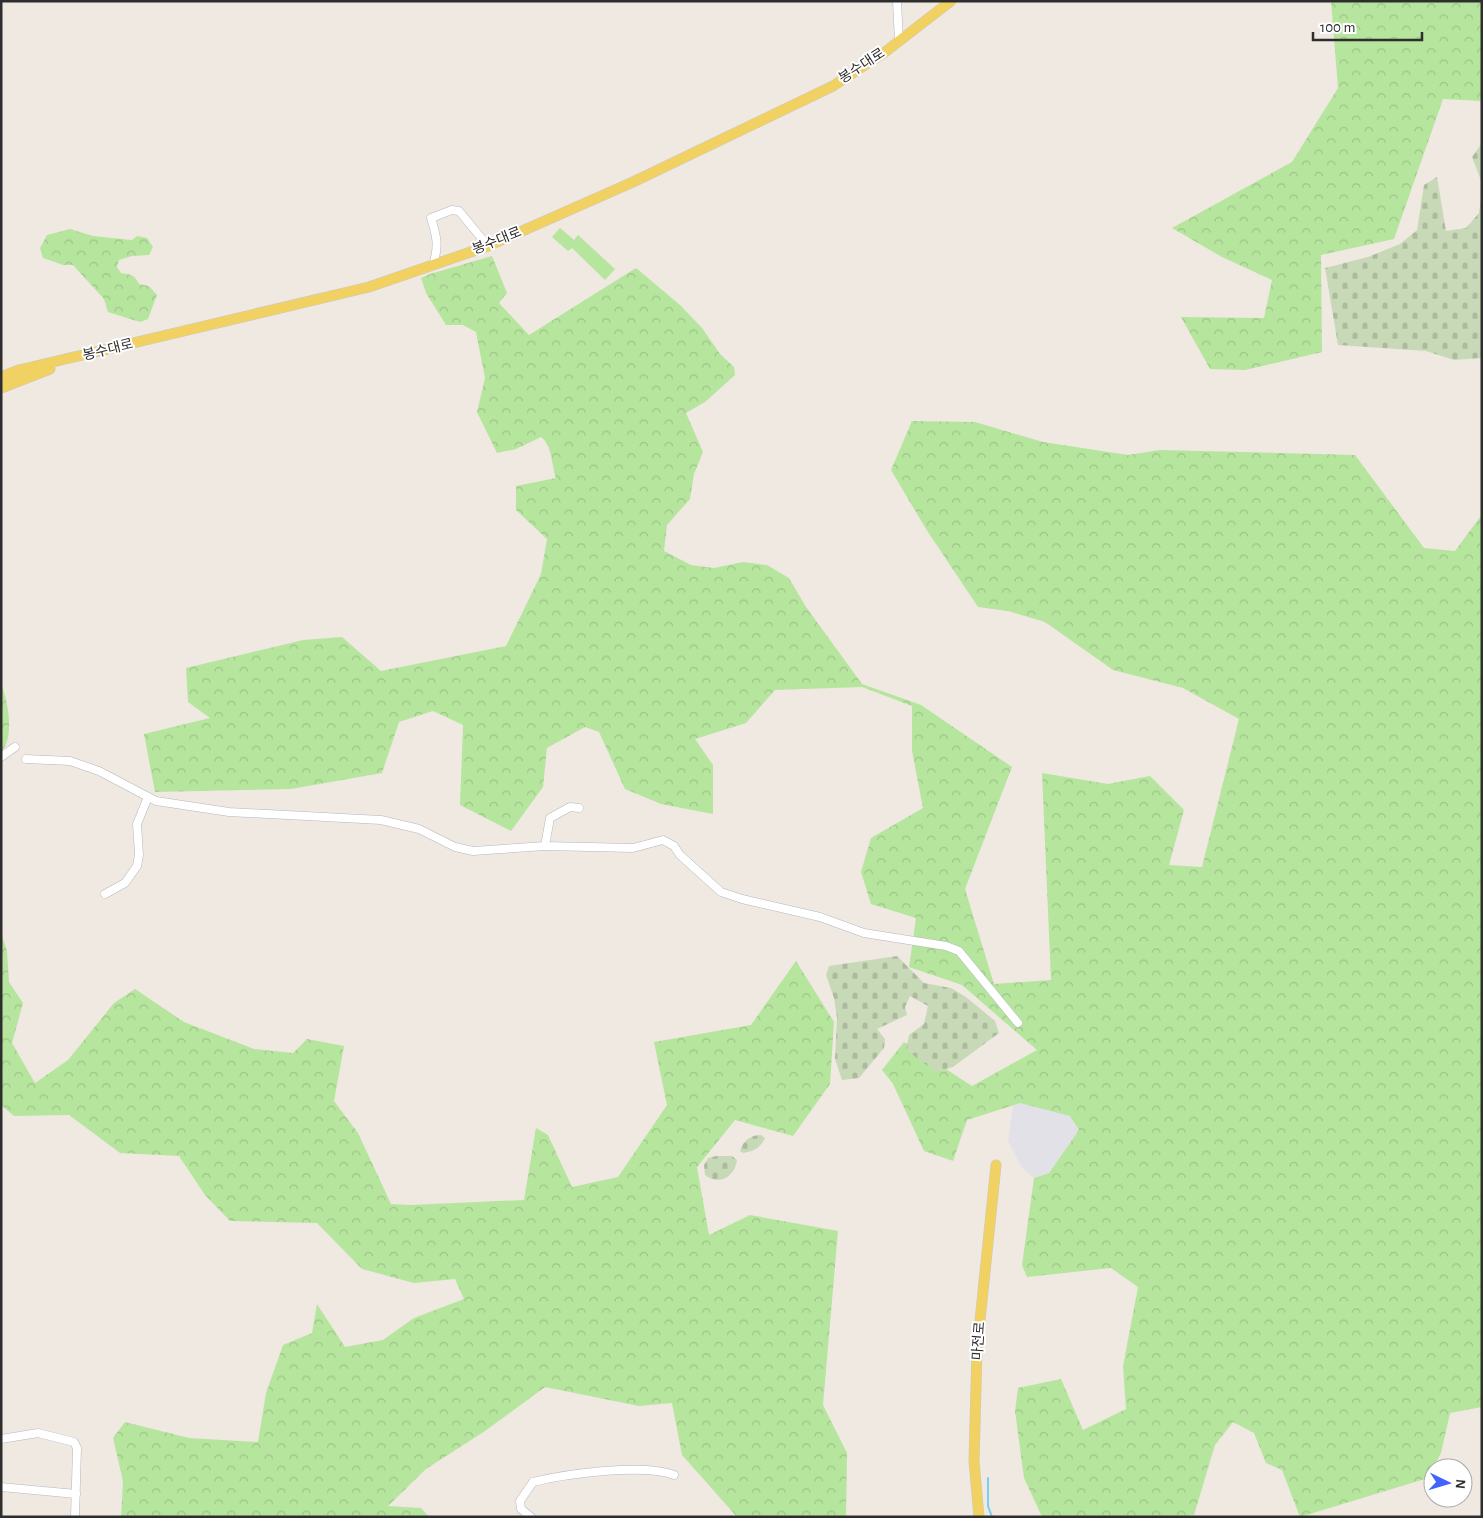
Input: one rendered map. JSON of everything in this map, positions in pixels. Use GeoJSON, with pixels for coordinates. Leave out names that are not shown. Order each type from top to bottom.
{"type":"FeatureCollection","features":[{"type":"Feature","properties":{"kind":"main road","name":"봉수대로"},"geometry":{"type":"LineString","coordinates":[[1,377],[19,370],[77,358],[369,286],[488,246],[633,182],[833,86],[899,42],[951,1]]}},
{"type":"Feature","properties":{"kind":"main road"},"geometry":{"type":"LineString","coordinates":[[1,388],[77,358]]}},
{"type":"Feature","properties":{"kind":"main road","name":"마전로"},"geometry":{"type":"LineString","coordinates":[[979,1517],[974,1461],[977,1350],[996,1165]]}},
{"type":"Feature","properties":{"kind":"street"},"geometry":{"type":"LineString","coordinates":[[897,1],[899,42]]}},
{"type":"Feature","properties":{"kind":"street"},"geometry":{"type":"LineString","coordinates":[[433,265],[438,250],[438,240],[430,218],[452,210],[459,211],[488,246]]}},
{"type":"Feature","properties":{"kind":"street"},"geometry":{"type":"LineString","coordinates":[[1,757],[15,747]]}},
{"type":"Feature","properties":{"kind":"street"},"geometry":{"type":"LineString","coordinates":[[26,759],[70,761],[99,771],[156,801],[228,812],[381,820],[419,829],[455,847],[473,852],[545,846],[633,848],[658,841],[669,842],[680,855],[721,892],[742,900],[820,917],[864,933],[946,946],[959,951],[1018,1023]]}},
{"type":"Feature","properties":{"kind":"street"},"geometry":{"type":"LineString","coordinates":[[105,894],[125,883],[137,866],[139,855],[137,824],[148,797]]}},
{"type":"Feature","properties":{"kind":"street"},"geometry":{"type":"LineString","coordinates":[[545,846],[550,818],[570,807],[579,808]]}},
{"type":"Feature","properties":{"kind":"street"},"geometry":{"type":"LineString","coordinates":[[1,1439],[38,1433],[74,1442],[78,1448],[75,1517]]}},
{"type":"Feature","properties":{"kind":"street"},"geometry":{"type":"LineString","coordinates":[[531,1517],[521,1509],[520,1501],[533,1482],[612,1471],[664,1471],[674,1475]]}},
{"type":"Feature","properties":{"kind":"street"},"geometry":{"type":"LineString","coordinates":[[1,1487],[76,1494]]}},
{"type":"Feature","properties":{"kind":"shaded area"},"geometry":{"type":"Polygon","coordinates":[[[1020,1102],[1070,1116],[1079,1130],[1049,1173],[1034,1178],[1022,1168],[1008,1141],[1013,1106],[1020,1102]]]}},
{"type":"Feature","properties":{"kind":"green space"},"geometry":{"type":"Polygon","coordinates":[[[1331,1],[1482,1],[1482,101],[1443,99],[1394,239],[1321,255],[1322,352],[1245,370],[1210,369],[1181,317],[1264,318],[1272,280],[1222,257],[1172,228],[1292,162],[1338,88],[1331,1]]]}},
{"type":"Feature","properties":{"kind":"green space"},"geometry":{"type":"Polygon","coordinates":[[[1482,143],[1482,183],[1472,157],[1482,143]]]}},
{"type":"Feature","properties":{"kind":"green space"},"geometry":{"type":"Polygon","coordinates":[[[1437,177],[1446,231],[1466,228],[1479,213],[1482,190],[1482,358],[1454,360],[1426,351],[1338,345],[1325,268],[1368,257],[1400,244],[1417,230],[1424,185],[1437,177]]]}},
{"type":"Feature","properties":{"kind":"green space"},"geometry":{"type":"Polygon","coordinates":[[[560,228],[574,240],[578,235],[615,269],[605,280],[572,248],[568,251],[552,237],[560,228]]]}},
{"type":"Feature","properties":{"kind":"green space"},"geometry":{"type":"Polygon","coordinates":[[[70,229],[93,236],[132,240],[137,236],[147,238],[153,247],[149,255],[132,256],[119,260],[117,267],[121,273],[134,277],[139,284],[149,286],[157,295],[148,319],[140,322],[108,312],[104,299],[73,265],[63,265],[43,258],[40,248],[47,235],[70,229]]]}},
{"type":"Feature","properties":{"kind":"green space"},"geometry":{"type":"Polygon","coordinates":[[[492,256],[507,293],[499,303],[529,335],[636,268],[680,305],[702,328],[720,354],[734,367],[735,375],[705,402],[686,413],[703,452],[694,474],[690,499],[667,525],[664,551],[691,565],[714,568],[743,562],[767,565],[789,578],[806,607],[862,684],[921,705],[1012,767],[965,889],[994,984],[1051,980],[1042,773],[1108,784],[1150,776],[1184,810],[1169,865],[1202,867],[1239,719],[1183,688],[1113,670],[1045,622],[1008,611],[978,607],[926,529],[891,470],[912,421],[975,422],[1043,442],[1128,455],[1160,450],[1355,455],[1424,548],[1455,551],[1480,517],[1482,518],[1482,1407],[1450,1413],[1438,1458],[1423,1458],[1423,1480],[1300,1517],[1282,1470],[1266,1463],[1254,1433],[1233,1422],[1215,1445],[1194,1515],[1179,1517],[1042,1517],[1024,1478],[1015,1411],[1018,1388],[1061,1379],[1083,1430],[1126,1409],[1123,1366],[1138,1287],[1111,1268],[1027,1277],[1022,1265],[1034,1178],[1049,1173],[1079,1130],[1070,1116],[1020,1103],[967,1120],[953,1161],[924,1151],[893,1084],[882,1070],[904,1042],[972,1086],[1037,1050],[962,985],[909,967],[916,918],[871,904],[861,872],[871,838],[923,808],[912,751],[912,706],[862,687],[775,690],[746,723],[695,739],[713,765],[713,814],[661,804],[625,789],[599,732],[585,727],[547,748],[543,787],[511,831],[460,805],[463,725],[433,711],[399,722],[382,773],[291,789],[155,792],[144,734],[210,718],[188,702],[186,668],[303,640],[342,637],[381,671],[506,646],[541,574],[547,539],[516,510],[516,486],[556,478],[548,445],[541,437],[516,449],[497,453],[477,412],[485,378],[476,332],[463,325],[446,325],[426,293],[421,278],[492,256]]]}},
{"type":"Feature","properties":{"kind":"green space"},"geometry":{"type":"Polygon","coordinates":[[[1,684],[8,709],[9,729],[8,738],[1,752],[1,684]]]}},
{"type":"Feature","properties":{"kind":"green space"},"geometry":{"type":"Polygon","coordinates":[[[1,933],[7,951],[9,982],[23,1003],[12,1043],[35,1083],[68,1060],[114,1003],[135,989],[184,1022],[254,1049],[293,1053],[307,1039],[344,1046],[334,1101],[358,1133],[391,1204],[410,1205],[524,1200],[536,1128],[548,1135],[572,1187],[618,1177],[667,1105],[654,1042],[751,1025],[796,961],[834,1022],[830,1084],[793,1136],[735,1120],[697,1167],[709,1235],[750,1215],[838,1231],[823,1405],[847,1453],[846,1517],[737,1517],[682,1455],[672,1403],[639,1406],[545,1387],[485,1431],[426,1469],[388,1506],[421,1508],[429,1517],[121,1517],[123,1481],[113,1438],[125,1422],[189,1438],[258,1442],[266,1393],[283,1345],[312,1333],[317,1304],[345,1347],[383,1340],[414,1318],[464,1299],[455,1279],[414,1283],[362,1269],[317,1223],[230,1221],[205,1195],[179,1156],[120,1153],[69,1115],[14,1116],[1,1105],[1,933]]]}},
{"type":"Feature","properties":{"kind":"green space"},"geometry":{"type":"Polygon","coordinates":[[[897,956],[924,983],[951,988],[966,997],[995,1021],[999,1033],[953,1067],[936,1072],[906,1050],[909,1035],[924,1024],[928,1006],[910,996],[905,1007],[907,1015],[877,1029],[885,1039],[884,1048],[859,1078],[842,1080],[835,1059],[837,1018],[834,998],[826,975],[829,966],[897,956]]]}},
{"type":"Feature","properties":{"kind":"green space"},"geometry":{"type":"Polygon","coordinates":[[[761,1135],[765,1138],[759,1147],[743,1153],[740,1151],[748,1139],[761,1135]]]}},
{"type":"Feature","properties":{"kind":"green space"},"geometry":{"type":"Polygon","coordinates":[[[732,1156],[737,1160],[736,1166],[730,1175],[721,1180],[705,1175],[704,1165],[708,1158],[732,1156]]]}},
{"type":"Feature","properties":{"kind":"waterway"},"geometry":{"type":"LineString","coordinates":[[988,1478],[988,1506],[992,1517]]}}]}
